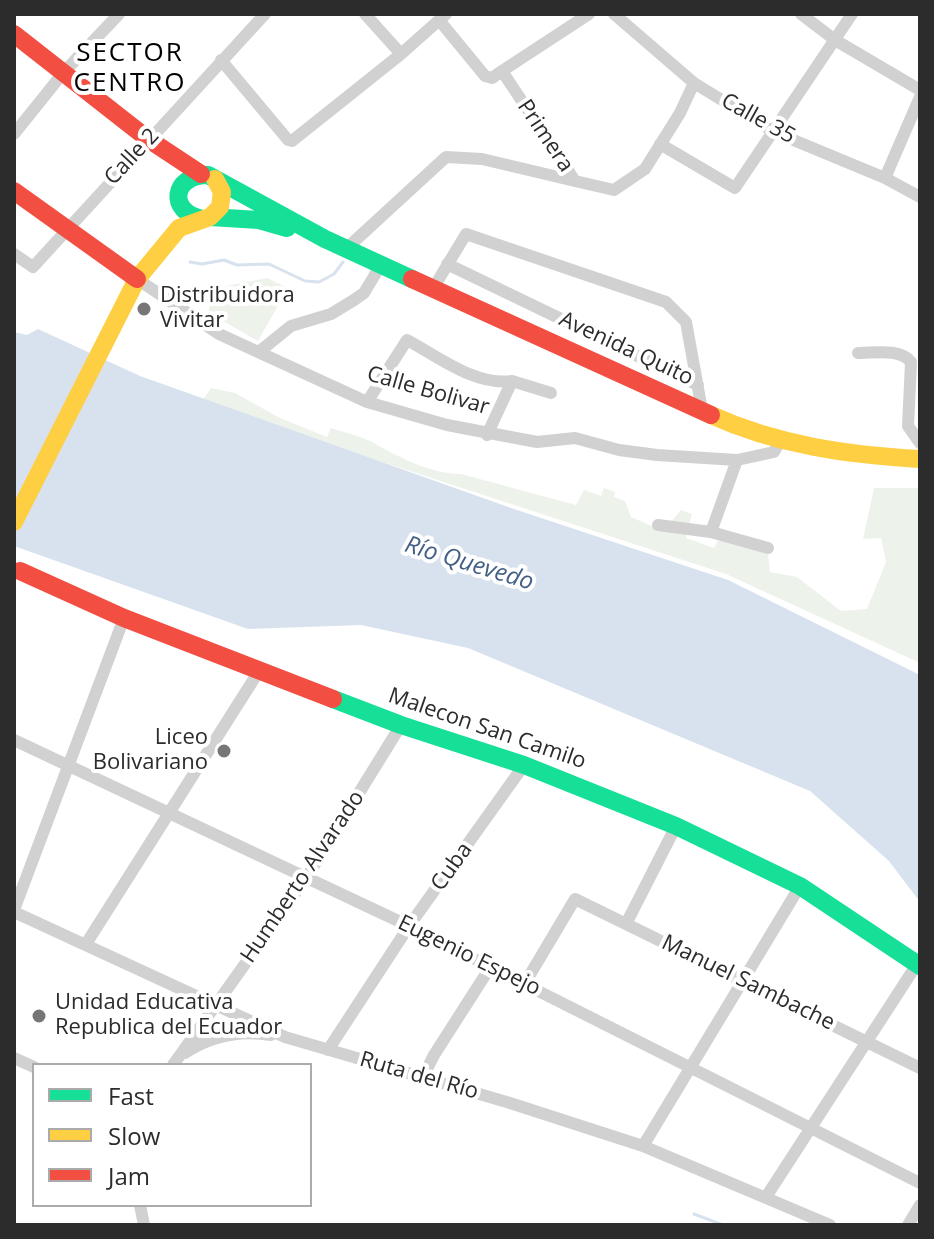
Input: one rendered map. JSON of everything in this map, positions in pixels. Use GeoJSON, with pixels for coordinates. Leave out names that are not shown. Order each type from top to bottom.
{"type":"FeatureCollection","features":[{"type":"Feature","properties":{"kind":"main road","name":"Avenida Quito"},"geometry":{"type":"LineString","coordinates":[[14,34],[148,139],[208,176],[325,239],[702,410],[780,441],[828,451],[920,459]]}},
{"type":"Feature","properties":{"kind":"main road"},"geometry":{"type":"LineString","coordinates":[[14,522],[137,279],[165,245],[179,228],[207,218],[220,207],[222,192],[208,176],[193,175],[181,185],[178,192],[180,206],[165,245]]}},
{"type":"Feature","properties":{"kind":"main road","name":"Calle Bolivar"},"geometry":{"type":"LineString","coordinates":[[14,191],[137,279]]}},
{"type":"Feature","properties":{"kind":"main road"},"geometry":{"type":"LineString","coordinates":[[180,206],[189,216],[207,218]]}},
{"type":"Feature","properties":{"kind":"main road","name":"Avenida Quito"},"geometry":{"type":"LineString","coordinates":[[207,218],[259,220],[325,239]]}},
{"type":"Feature","properties":{"kind":"main road","name":"Malecon San Camilo"},"geometry":{"type":"LineString","coordinates":[[17,578],[401,725],[524,765],[676,826],[800,886],[918,965]]}},
{"type":"Feature","properties":{"kind":"street"},"geometry":{"type":"LineString","coordinates":[[14,134],[63,73],[119,14]]}},
{"type":"Feature","properties":{"kind":"street","name":"Calle 2"},"geometry":{"type":"LineString","coordinates":[[14,254],[33,267],[265,14]]}},
{"type":"Feature","properties":{"kind":"street"},"geometry":{"type":"LineString","coordinates":[[365,14],[401,54]]}},
{"type":"Feature","properties":{"kind":"street"},"geometry":{"type":"LineString","coordinates":[[221,60],[292,141],[443,17],[485,76],[492,78],[589,14]]}},
{"type":"Feature","properties":{"kind":"street","name":"Calle 35"},"geometry":{"type":"LineString","coordinates":[[614,14],[694,83],[774,132],[885,178],[920,197]]}},
{"type":"Feature","properties":{"kind":"street"},"geometry":{"type":"LineString","coordinates":[[801,14],[835,40],[920,90]]}},
{"type":"Feature","properties":{"kind":"street"},"geometry":{"type":"LineString","coordinates":[[660,144],[735,188],[852,14]]}},
{"type":"Feature","properties":{"kind":"street","name":"Primera"},"geometry":{"type":"LineString","coordinates":[[502,71],[575,181],[614,190],[645,169],[680,113],[694,83]]}},
{"type":"Feature","properties":{"kind":"street"},"geometry":{"type":"LineString","coordinates":[[885,178],[920,97]]}},
{"type":"Feature","properties":{"kind":"street"},"geometry":{"type":"LineString","coordinates":[[347,248],[446,157],[482,159],[575,181]]}},
{"type":"Feature","properties":{"kind":"street"},"geometry":{"type":"LineString","coordinates":[[434,287],[466,234],[666,302],[686,322],[702,410]]}},
{"type":"Feature","properties":{"kind":"street"},"geometry":{"type":"LineString","coordinates":[[260,351],[291,326],[331,314],[364,293],[382,263]]}},
{"type":"Feature","properties":{"kind":"street"},"geometry":{"type":"LineString","coordinates":[[447,264],[698,385]]}},
{"type":"Feature","properties":{"kind":"street","name":"Calle Bolivar"},"geometry":{"type":"LineString","coordinates":[[137,279],[219,334],[367,402],[487,435],[537,442],[575,438],[631,451],[737,460],[774,452],[780,441]]}},
{"type":"Feature","properties":{"kind":"street"},"geometry":{"type":"LineString","coordinates":[[367,402],[407,340],[471,375],[496,383],[512,381],[551,393]]}},
{"type":"Feature","properties":{"kind":"street"},"geometry":{"type":"LineString","coordinates":[[858,353],[898,354],[911,362],[908,426],[920,443]]}},
{"type":"Feature","properties":{"kind":"street"},"geometry":{"type":"LineString","coordinates":[[487,435],[512,381]]}},
{"type":"Feature","properties":{"kind":"street"},"geometry":{"type":"LineString","coordinates":[[711,532],[737,460]]}},
{"type":"Feature","properties":{"kind":"street"},"geometry":{"type":"LineString","coordinates":[[658,525],[711,532],[768,548]]}},
{"type":"Feature","properties":{"kind":"street"},"geometry":{"type":"LineString","coordinates":[[14,911],[124,618]]}},
{"type":"Feature","properties":{"kind":"street"},"geometry":{"type":"LineString","coordinates":[[86,944],[259,671]]}},
{"type":"Feature","properties":{"kind":"street","name":"Humberto Alvarado"},"geometry":{"type":"LineString","coordinates":[[176,1061],[307,877],[401,725]]}},
{"type":"Feature","properties":{"kind":"street","name":"Eugenio Espejo"},"geometry":{"type":"LineString","coordinates":[[14,740],[491,966],[920,1183]]}},
{"type":"Feature","properties":{"kind":"street","name":"Cuba"},"geometry":{"type":"LineString","coordinates":[[328,1050],[409,926],[524,765]]}},
{"type":"Feature","properties":{"kind":"street"},"geometry":{"type":"LineString","coordinates":[[626,924],[676,826]]}},
{"type":"Feature","properties":{"kind":"street"},"geometry":{"type":"LineString","coordinates":[[643,1146],[800,886]]}},
{"type":"Feature","properties":{"kind":"street","name":"Manuel Sambache"},"geometry":{"type":"LineString","coordinates":[[525,983],[575,899],[920,1068]]}},
{"type":"Feature","properties":{"kind":"street","name":"Ruta del Río"},"geometry":{"type":"LineString","coordinates":[[14,911],[285,1037],[643,1146],[830,1225]]}},
{"type":"Feature","properties":{"kind":"street"},"geometry":{"type":"LineString","coordinates":[[766,1197],[918,965]]}},
{"type":"Feature","properties":{"kind":"street"},"geometry":{"type":"LineString","coordinates":[[423,1077],[491,966]]}},
{"type":"Feature","properties":{"kind":"street"},"geometry":{"type":"LineString","coordinates":[[176,1061],[197,1045],[229,1035],[246,1033],[285,1037]]}},
{"type":"Feature","properties":{"kind":"street"},"geometry":{"type":"LineString","coordinates":[[908,1225],[920,1205]]}},
{"type":"Feature","properties":{"kind":"shaded area"},"geometry":{"type":"Polygon","coordinates":[[[267,278],[288,288],[258,341],[209,313],[209,308],[226,286],[267,278]]]}},
{"type":"Feature","properties":{"kind":"shaded area"},"geometry":{"type":"Polygon","coordinates":[[[211,388],[235,393],[280,418],[327,437],[331,428],[368,440],[429,469],[461,474],[576,505],[584,490],[601,496],[604,488],[625,501],[631,517],[663,531],[681,510],[692,514],[686,538],[714,548],[720,536],[768,553],[770,572],[797,577],[841,611],[867,609],[886,562],[881,538],[863,539],[874,488],[920,488],[920,663],[726,574],[201,403],[211,388]]]}},
{"type":"Feature","properties":{"kind":"water","name":"Río Quevedo"},"geometry":{"type":"Polygon","coordinates":[[[38,329],[140,376],[514,509],[728,580],[920,675],[920,902],[889,861],[810,791],[468,648],[361,625],[248,629],[14,546],[14,332],[27,335],[38,329]]]}},
{"type":"Feature","properties":{"kind":"waterway"},"geometry":{"type":"LineString","coordinates":[[190,262],[202,264],[224,260],[237,265],[269,264],[305,281],[319,282],[334,274],[343,262]]}},
{"type":"Feature","properties":{"kind":"waterway"},"geometry":{"type":"LineString","coordinates":[[694,1214],[723,1225]]}},
{"type":"Feature","properties":{"kind":"traffic: fast"},"geometry":{"type":"LineString","coordinates":[[203,219],[184,209],[178,194],[187,181],[208,175],[325,239],[412,279]]}},
{"type":"Feature","properties":{"kind":"traffic: fast"},"geometry":{"type":"LineString","coordinates":[[210,217],[259,220],[287,228]]}},
{"type":"Feature","properties":{"kind":"traffic: fast"},"geometry":{"type":"LineString","coordinates":[[333,699],[524,765],[676,826],[800,886],[920,966]]}},
{"type":"Feature","properties":{"kind":"traffic: slow"},"geometry":{"type":"LineString","coordinates":[[14,522],[137,279],[179,228],[210,217],[220,207],[222,192],[215,179]]}},
{"type":"Feature","properties":{"kind":"traffic: slow"},"geometry":{"type":"LineString","coordinates":[[711,415],[761,434],[813,447],[920,459]]}},
{"type":"Feature","properties":{"kind":"traffic: jam"},"geometry":{"type":"LineString","coordinates":[[14,34],[148,139],[201,174]]}},
{"type":"Feature","properties":{"kind":"traffic: jam"},"geometry":{"type":"LineString","coordinates":[[14,191],[137,279]]}},
{"type":"Feature","properties":{"kind":"traffic: jam"},"geometry":{"type":"LineString","coordinates":[[412,279],[711,415]]}},
{"type":"Feature","properties":{"kind":"traffic: jam"},"geometry":{"type":"LineString","coordinates":[[20,571],[124,618],[333,699]]}},
{"type":"Feature","properties":{"kind":"place","name":"Distribuidora Vivitar"},"geometry":{"type":"Point","coordinates":[144,309]}},
{"type":"Feature","properties":{"kind":"place","name":"Liceo Bolivariano"},"geometry":{"type":"Point","coordinates":[224,751]}},
{"type":"Feature","properties":{"kind":"place","name":"Unidad Educativa Republica del Ecuador"},"geometry":{"type":"Point","coordinates":[39,1016]}},
{"type":"Feature","properties":{"kind":"district","name":"SECTOR CENTRO"},"geometry":{"type":"Point","coordinates":[130,69]}}]}
